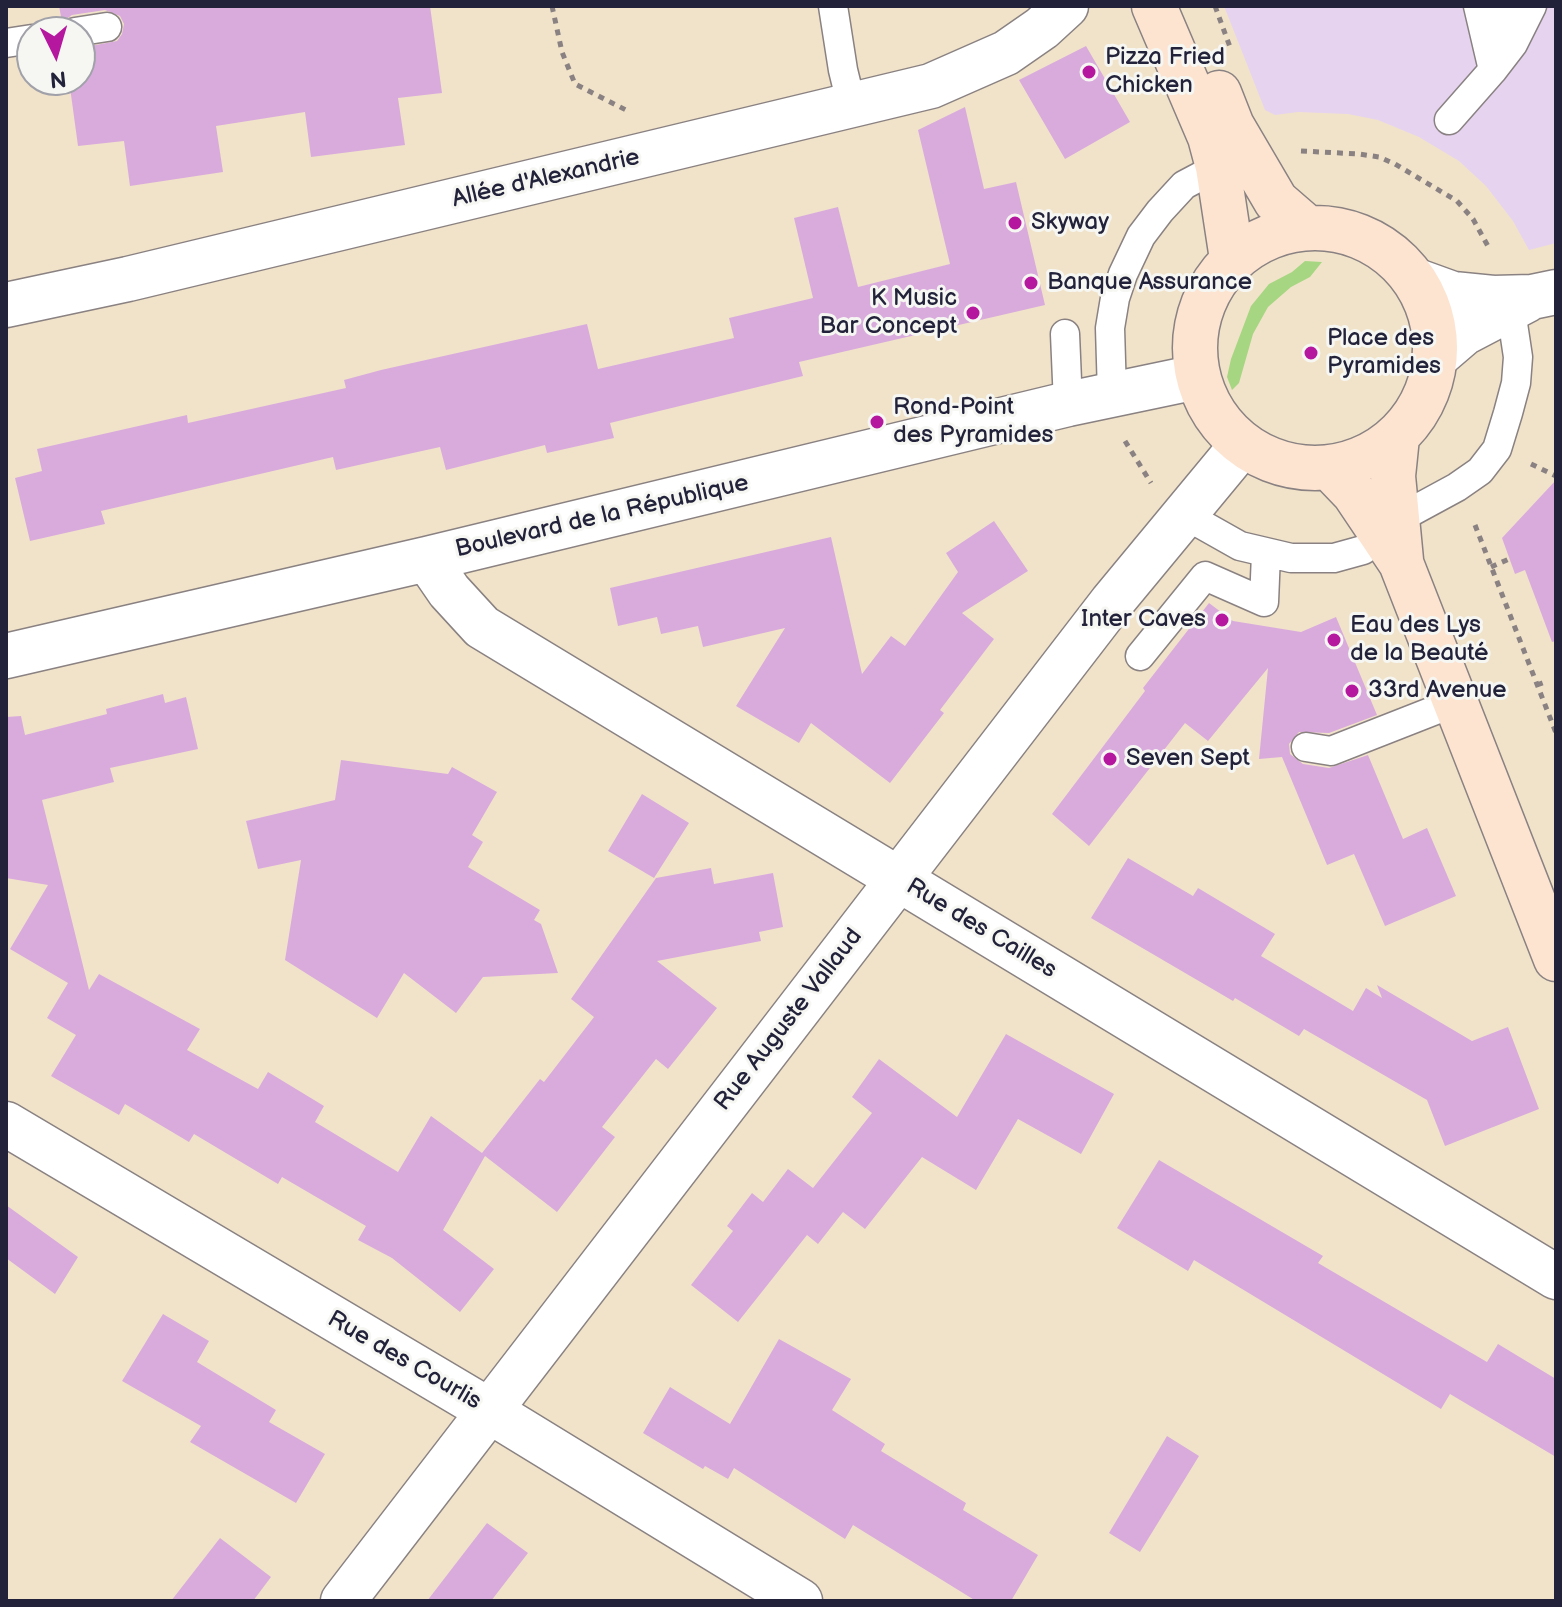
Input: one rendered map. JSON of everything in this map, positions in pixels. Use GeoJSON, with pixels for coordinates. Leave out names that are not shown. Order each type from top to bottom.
{"type":"FeatureCollection","features":[{"type":"Feature","properties":{"kind":"main road"},"geometry":{"type":"LineString","coordinates":[[1154,6],[1210,137],[1218,167],[1232,259]]}},
{"type":"Feature","properties":{"kind":"main road"},"geometry":{"type":"LineString","coordinates":[[1185,6],[1232,126],[1276,201],[1306,227]]}},
{"type":"Feature","properties":{"kind":"main road"},"geometry":{"type":"LineString","coordinates":[[1306,227],[1350,231],[1375,242],[1397,259],[1417,281],[1433,318],[1436,357],[1430,387],[1417,414],[1397,437],[1366,457],[1330,468],[1299,467],[1269,460],[1242,445],[1214,414],[1197,377],[1194,345],[1199,313],[1212,283],[1232,259],[1267,236],[1306,227]]}},
{"type":"Feature","properties":{"kind":"main road"},"geometry":{"type":"LineString","coordinates":[[1397,437],[1393,476],[1394,539],[1553,944]]}},
{"type":"Feature","properties":{"kind":"main road"},"geometry":{"type":"LineString","coordinates":[[1330,468],[1394,539]]}},
{"type":"Feature","properties":{"kind":"street","name":"Allée d'Alexandrie"},"geometry":{"type":"LineString","coordinates":[[6,305],[931,86],[1006,53],[1042,28],[1066,6]]}},
{"type":"Feature","properties":{"kind":"street"},"geometry":{"type":"LineString","coordinates":[[1417,281],[1453,294],[1527,298]]}},
{"type":"Feature","properties":{"kind":"street"},"geometry":{"type":"LineString","coordinates":[[1436,357],[1464,333],[1527,298]]}},
{"type":"Feature","properties":{"kind":"street","name":"Boulevard de la République"},"geometry":{"type":"LineString","coordinates":[[6,656],[427,559],[1068,404],[1197,377]]}},
{"type":"Feature","properties":{"kind":"street","name":"Rue Auguste Vallaud"},"geometry":{"type":"LineString","coordinates":[[343,1601],[1112,602],[1242,445]]}},
{"type":"Feature","properties":{"kind":"street","name":"Rue des Cailles"},"geometry":{"type":"LineString","coordinates":[[427,559],[449,591],[482,627],[1556,1277]]}},
{"type":"Feature","properties":{"kind":"street","name":"Rue des Courlis"},"geometry":{"type":"LineString","coordinates":[[6,1124],[488,1410],[800,1601]]}},
{"type":"Feature","properties":{"kind":"lane"},"geometry":{"type":"LineString","coordinates":[[833,6],[852,107]]}},
{"type":"Feature","properties":{"kind":"lane"},"geometry":{"type":"LineString","coordinates":[[1478,6],[1493,70]]}},
{"type":"Feature","properties":{"kind":"lane"},"geometry":{"type":"LineString","coordinates":[[1449,120],[1513,44],[1523,8]]}},
{"type":"Feature","properties":{"kind":"lane"},"geometry":{"type":"LineString","coordinates":[[96,29],[107,27]]}},
{"type":"Feature","properties":{"kind":"lane"},"geometry":{"type":"LineString","coordinates":[[1112,394],[1110,328],[1123,274],[1141,236],[1160,211],[1184,185],[1218,167]]}},
{"type":"Feature","properties":{"kind":"lane"},"geometry":{"type":"LineString","coordinates":[[1185,515],[1240,546],[1291,558],[1334,558],[1394,539],[1480,471],[1497,449],[1516,383],[1527,298]]}},
{"type":"Feature","properties":{"kind":"lane"},"geometry":{"type":"LineString","coordinates":[[1065,334],[1068,404]]}},
{"type":"Feature","properties":{"kind":"lane"},"geometry":{"type":"LineString","coordinates":[[1140,656],[1205,576],[1264,602],[1266,554]]}},
{"type":"Feature","properties":{"kind":"lane"},"geometry":{"type":"LineString","coordinates":[[1306,747],[1331,751],[1456,702]]}},
{"type":"Feature","properties":{"kind":"path"},"geometry":{"type":"LineString","coordinates":[[552,6],[562,52],[575,84],[638,114]]}},
{"type":"Feature","properties":{"kind":"path"},"geometry":{"type":"LineString","coordinates":[[1297,151],[1348,152],[1379,157],[1443,190],[1473,219],[1502,276],[1527,298]]}},
{"type":"Feature","properties":{"kind":"path"},"geometry":{"type":"LineString","coordinates":[[1112,394],[1115,420],[1129,447],[1153,486],[1185,515]]}},
{"type":"Feature","properties":{"kind":"path"},"geometry":{"type":"LineString","coordinates":[[1523,460],[1556,476]]}},
{"type":"Feature","properties":{"kind":"path"},"geometry":{"type":"LineString","coordinates":[[1475,525],[1556,733]]}},
{"type":"Feature","properties":{"kind":"path"},"geometry":{"type":"LineString","coordinates":[[1491,567],[1509,559]]}},
{"type":"Feature","properties":{"kind":"path"},"geometry":{"type":"LineString","coordinates":[[1537,685],[1548,681]]}},
{"type":"Feature","properties":{"kind":"shaded area"},"geometry":{"type":"Polygon","coordinates":[[[1224,6],[1556,6],[1556,243],[1529,250],[1513,221],[1486,186],[1459,161],[1419,137],[1378,120],[1348,114],[1298,112],[1275,115],[1265,110],[1224,6]]]}},
{"type":"Feature","properties":{"kind":"green space"},"geometry":{"type":"Polygon","coordinates":[[[1305,261],[1322,262],[1310,277],[1291,287],[1268,307],[1253,334],[1239,383],[1232,390],[1227,377],[1231,359],[1251,306],[1269,284],[1305,261]]]}},
{"type":"Feature","properties":{"kind":"building"},"geometry":{"type":"Polygon","coordinates":[[[59,6],[430,6],[442,93],[398,98],[405,145],[311,157],[305,112],[216,126],[223,172],[130,186],[124,141],[78,146],[71,96],[96,96],[96,45],[117,41],[124,24],[120,16],[105,10],[61,16],[59,6]]]}},
{"type":"Feature","properties":{"kind":"building"},"geometry":{"type":"Polygon","coordinates":[[[1086,46],[1130,122],[1065,159],[1019,80],[1086,46]]]}},
{"type":"Feature","properties":{"kind":"building"},"geometry":{"type":"Polygon","coordinates":[[[965,107],[984,189],[1016,182],[1045,305],[799,362],[803,376],[610,423],[614,438],[547,453],[545,445],[446,470],[440,447],[336,470],[333,457],[101,511],[105,524],[30,541],[15,478],[42,471],[37,449],[187,415],[188,423],[346,388],[344,380],[381,370],[587,324],[598,369],[734,338],[729,318],[813,298],[794,218],[838,207],[858,287],[950,264],[918,130],[965,107]]]}},
{"type":"Feature","properties":{"kind":"building"},"geometry":{"type":"Polygon","coordinates":[[[1556,480],[1556,641],[1552,642],[1525,570],[1515,574],[1502,538],[1556,480]]]}},
{"type":"Feature","properties":{"kind":"building"},"geometry":{"type":"Polygon","coordinates":[[[994,521],[1028,571],[962,613],[994,639],[940,710],[944,713],[890,783],[811,723],[799,743],[736,706],[785,628],[703,647],[698,626],[661,634],[657,617],[618,626],[610,588],[831,537],[862,674],[891,636],[905,646],[958,572],[946,553],[994,521]]]}},
{"type":"Feature","properties":{"kind":"building"},"geometry":{"type":"Polygon","coordinates":[[[1209,603],[1233,621],[1301,632],[1336,617],[1377,715],[1329,733],[1299,732],[1289,744],[1290,754],[1303,764],[1329,768],[1368,755],[1403,839],[1427,828],[1456,896],[1385,926],[1354,854],[1327,865],[1282,757],[1259,759],[1268,668],[1208,741],[1185,723],[1089,846],[1052,814],[1209,603]]]}},
{"type":"Feature","properties":{"kind":"building"},"geometry":{"type":"Polygon","coordinates":[[[163,694],[165,703],[186,697],[198,749],[110,768],[114,782],[42,800],[89,990],[99,974],[200,1029],[187,1050],[258,1089],[268,1072],[324,1106],[315,1122],[398,1172],[431,1116],[482,1153],[540,1079],[544,1082],[594,1017],[571,999],[656,878],[711,868],[714,884],[773,873],[783,927],[759,932],[761,941],[657,961],[717,1008],[668,1069],[656,1059],[602,1127],[615,1137],[557,1212],[485,1156],[443,1230],[494,1269],[460,1312],[392,1258],[358,1240],[366,1226],[282,1177],[278,1184],[194,1134],[189,1142],[125,1104],[119,1115],[51,1076],[76,1035],[47,1018],[68,983],[10,949],[48,885],[6,878],[6,717],[21,716],[25,735],[107,714],[106,709],[163,694]]]}},
{"type":"Feature","properties":{"kind":"building"},"geometry":{"type":"Polygon","coordinates":[[[341,760],[448,774],[452,767],[497,792],[472,835],[483,842],[468,867],[540,910],[534,920],[541,924],[558,973],[483,977],[456,1013],[404,973],[377,1018],[285,960],[301,860],[258,869],[246,821],[335,800],[341,760]]]}},
{"type":"Feature","properties":{"kind":"building"},"geometry":{"type":"Polygon","coordinates":[[[642,794],[689,823],[654,878],[608,851],[642,794]]]}},
{"type":"Feature","properties":{"kind":"building"},"geometry":{"type":"Polygon","coordinates":[[[1128,858],[1193,896],[1198,888],[1275,934],[1261,956],[1353,1011],[1366,988],[1382,998],[1377,985],[1472,1041],[1508,1027],[1539,1109],[1445,1146],[1427,1100],[1304,1029],[1299,1036],[1235,998],[1233,1001],[1091,918],[1128,858]]]}},
{"type":"Feature","properties":{"kind":"building"},"geometry":{"type":"Polygon","coordinates":[[[1006,1034],[1114,1094],[1081,1154],[1018,1119],[976,1190],[922,1157],[865,1229],[843,1212],[818,1244],[807,1235],[738,1322],[691,1285],[733,1231],[727,1226],[752,1193],[763,1202],[788,1169],[813,1188],[872,1113],[852,1097],[879,1059],[957,1117],[1006,1034]]]}},
{"type":"Feature","properties":{"kind":"building"},"geometry":{"type":"Polygon","coordinates":[[[1159,1160],[1323,1256],[1318,1263],[1487,1362],[1498,1344],[1556,1379],[1556,1457],[1450,1394],[1441,1409],[1194,1260],[1188,1271],[1117,1228],[1159,1160]]]}},
{"type":"Feature","properties":{"kind":"building"},"geometry":{"type":"Polygon","coordinates":[[[6,1205],[78,1257],[55,1294],[6,1258],[6,1205]]]}},
{"type":"Feature","properties":{"kind":"building"},"geometry":{"type":"Polygon","coordinates":[[[163,1314],[209,1341],[197,1362],[276,1410],[269,1422],[325,1454],[296,1503],[190,1442],[201,1426],[122,1381],[163,1314]]]}},
{"type":"Feature","properties":{"kind":"building"},"geometry":{"type":"Polygon","coordinates":[[[779,1339],[851,1379],[832,1410],[885,1444],[881,1451],[966,1503],[963,1510],[1038,1555],[1011,1601],[976,1601],[853,1525],[845,1539],[734,1468],[728,1479],[705,1466],[703,1469],[643,1433],[670,1387],[730,1424],[779,1339]]]}},
{"type":"Feature","properties":{"kind":"building"},"geometry":{"type":"Polygon","coordinates":[[[1167,1436],[1199,1456],[1140,1552],[1109,1533],[1167,1436]]]}},
{"type":"Feature","properties":{"kind":"building"},"geometry":{"type":"Polygon","coordinates":[[[487,1523],[528,1553],[491,1601],[427,1601],[487,1523]]]}},
{"type":"Feature","properties":{"kind":"building"},"geometry":{"type":"Polygon","coordinates":[[[220,1538],[271,1577],[253,1601],[171,1601],[220,1538]]]}},
{"type":"Feature","properties":{"kind":"place","name":"Pizza Fried Chicken"},"geometry":{"type":"Point","coordinates":[1089,72]}},
{"type":"Feature","properties":{"kind":"place","name":"Skyway"},"geometry":{"type":"Point","coordinates":[1015,223]}},
{"type":"Feature","properties":{"kind":"place","name":"Banque Assurance"},"geometry":{"type":"Point","coordinates":[1031,283]}},
{"type":"Feature","properties":{"kind":"place","name":"K Music Bar Concept"},"geometry":{"type":"Point","coordinates":[973,313]}},
{"type":"Feature","properties":{"kind":"place","name":"Place des Pyramides"},"geometry":{"type":"Point","coordinates":[1311,353]}},
{"type":"Feature","properties":{"kind":"place","name":"Rond-Point des Pyramides"},"geometry":{"type":"Point","coordinates":[877,422]}},
{"type":"Feature","properties":{"kind":"place","name":"Inter Caves"},"geometry":{"type":"Point","coordinates":[1222,620]}},
{"type":"Feature","properties":{"kind":"place","name":"Eau des Lys de la Beauté"},"geometry":{"type":"Point","coordinates":[1334,640]}},
{"type":"Feature","properties":{"kind":"place","name":"33rd Avenue"},"geometry":{"type":"Point","coordinates":[1352,691]}},
{"type":"Feature","properties":{"kind":"place","name":"Seven Sept"},"geometry":{"type":"Point","coordinates":[1110,759]}}]}
